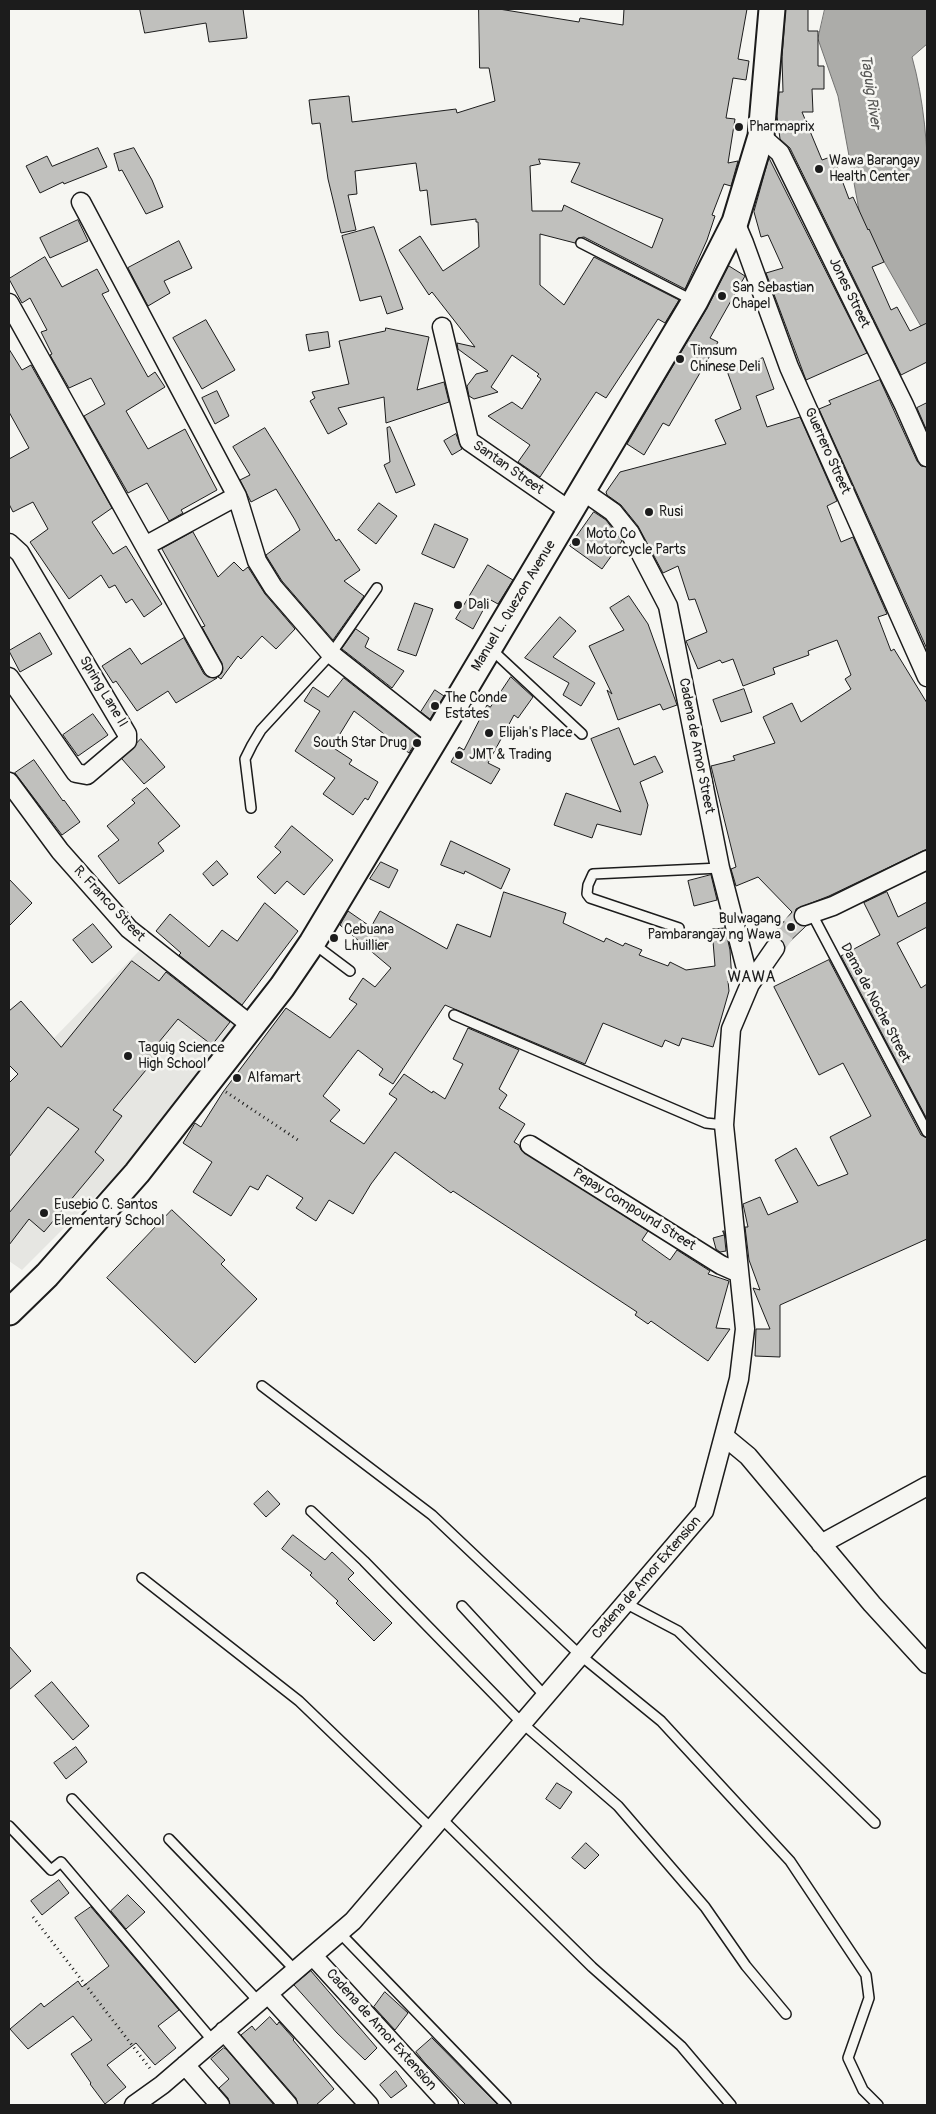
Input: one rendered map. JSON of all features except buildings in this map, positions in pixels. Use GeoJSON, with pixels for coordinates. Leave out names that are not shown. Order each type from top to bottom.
{"type":"FeatureCollection","features":[{"type":"Feature","properties":{"kind":"main road","name":"Manuel L. Quezon Avenue"},"geometry":{"type":"LineString","coordinates":[[15,1302],[47,1275],[137,1173],[252,1026],[312,943],[695,301],[735,222],[761,136],[772,9]]}},
{"type":"Feature","properties":{"kind":"street","name":"Jones Street"},"geometry":{"type":"LineString","coordinates":[[761,136],[780,152],[904,405],[927,458]]}},
{"type":"Feature","properties":{"kind":"street"},"geometry":{"type":"LineString","coordinates":[[81,202],[237,496],[257,560],[273,587],[331,654],[436,737]]}},
{"type":"Feature","properties":{"kind":"street","name":"Guerrero Street"},"geometry":{"type":"LineString","coordinates":[[735,222],[789,366],[927,677]]}},
{"type":"Feature","properties":{"kind":"street"},"geometry":{"type":"LineString","coordinates":[[9,303],[213,668]]}},
{"type":"Feature","properties":{"kind":"street","name":"Santan Street"},"geometry":{"type":"LineString","coordinates":[[442,327],[469,441],[576,501]]}},
{"type":"Feature","properties":{"kind":"street"},"geometry":{"type":"LineString","coordinates":[[145,546],[237,496]]}},
{"type":"Feature","properties":{"kind":"street","name":"Cadena de Amor Street"},"geometry":{"type":"LineString","coordinates":[[576,501],[613,512],[630,533],[668,606],[720,868],[750,984]]}},
{"type":"Feature","properties":{"kind":"street","name":"Spring Lane II"},"geometry":{"type":"LineString","coordinates":[[9,543],[20,553],[127,734],[127,741],[87,775],[76,773],[9,677]]}},
{"type":"Feature","properties":{"kind":"street","name":"R. Franco Street"},"geometry":{"type":"LineString","coordinates":[[9,782],[60,851],[129,929],[252,1026]]}},
{"type":"Feature","properties":{"kind":"street"},"geometry":{"type":"LineString","coordinates":[[808,915],[833,906],[927,860]]}},
{"type":"Feature","properties":{"kind":"street"},"geometry":{"type":"LineString","coordinates":[[750,984],[775,948]]}},
{"type":"Feature","properties":{"kind":"street","name":"Cadena de Amor Extension"},"geometry":{"type":"LineString","coordinates":[[141,2103],[340,1933],[438,1825],[522,1723],[704,1512],[739,1379],[745,1329],[724,1125],[731,1029],[750,984]]}},
{"type":"Feature","properties":{"kind":"street","name":"Pepay Compound Street"},"geometry":{"type":"LineString","coordinates":[[530,1145],[721,1264],[739,1273]]}},
{"type":"Feature","properties":{"kind":"street"},"geometry":{"type":"LineString","coordinates":[[725,1437],[748,1456],[872,1604],[927,1664]]}},
{"type":"Feature","properties":{"kind":"street"},"geometry":{"type":"LineString","coordinates":[[821,1544],[927,1486]]}},
{"type":"Feature","properties":{"kind":"street","name":"Cadena de Amor Extension"},"geometry":{"type":"LineString","coordinates":[[313,1956],[449,2105]]}},
{"type":"Feature","properties":{"kind":"street"},"geometry":{"type":"LineString","coordinates":[[263,1998],[369,2105]]}},
{"type":"Feature","properties":{"kind":"street"},"geometry":{"type":"LineString","coordinates":[[218,2036],[288,2105]]}},
{"type":"Feature","properties":{"kind":"street"},"geometry":{"type":"LineString","coordinates":[[185,2065],[220,2105]]}},
{"type":"Feature","properties":{"kind":"lane"},"geometry":{"type":"LineString","coordinates":[[581,243],[695,301]]}},
{"type":"Feature","properties":{"kind":"lane"},"geometry":{"type":"LineString","coordinates":[[251,808],[245,759],[252,745],[261,730],[331,654],[377,588]]}},
{"type":"Feature","properties":{"kind":"lane"},"geometry":{"type":"LineString","coordinates":[[489,648],[582,734]]}},
{"type":"Feature","properties":{"kind":"lane"},"geometry":{"type":"LineString","coordinates":[[678,928],[590,898],[587,894],[590,878],[593,874],[720,868]]}},
{"type":"Feature","properties":{"kind":"lane","name":"Dama de Noche Street"},"geometry":{"type":"LineString","coordinates":[[808,915],[927,1132]]}},
{"type":"Feature","properties":{"kind":"lane"},"geometry":{"type":"LineString","coordinates":[[312,943],[350,971]]}},
{"type":"Feature","properties":{"kind":"lane"},"geometry":{"type":"LineString","coordinates":[[454,1015],[706,1123],[724,1125]]}},
{"type":"Feature","properties":{"kind":"lane"},"geometry":{"type":"LineString","coordinates":[[262,1386],[432,1515],[580,1655],[661,1721],[790,1862],[866,1975],[869,1998],[848,2058],[863,2090],[878,2105]]}},
{"type":"Feature","properties":{"kind":"lane"},"geometry":{"type":"LineString","coordinates":[[311,1511],[364,1561],[522,1723],[618,1806],[705,1907],[746,1966],[786,2014]]}},
{"type":"Feature","properties":{"kind":"lane"},"geometry":{"type":"LineString","coordinates":[[142,1578],[299,1701],[438,1825],[681,2046],[731,2105]]}},
{"type":"Feature","properties":{"kind":"lane"},"geometry":{"type":"LineString","coordinates":[[625,1603],[678,1631],[875,1824]]}},
{"type":"Feature","properties":{"kind":"lane"},"geometry":{"type":"LineString","coordinates":[[462,1606],[545,1696]]}},
{"type":"Feature","properties":{"kind":"lane"},"geometry":{"type":"LineString","coordinates":[[72,1799],[263,1998]]}},
{"type":"Feature","properties":{"kind":"lane"},"geometry":{"type":"LineString","coordinates":[[9,1826],[51,1870],[61,1862],[218,2036]]}},
{"type":"Feature","properties":{"kind":"lane"},"geometry":{"type":"LineString","coordinates":[[169,1839],[295,1970]]}},
{"type":"Feature","properties":{"kind":"lane"},"geometry":{"type":"LineString","coordinates":[[340,1933],[506,2105]]}},
{"type":"Feature","properties":{"kind":"path"},"geometry":{"type":"LineString","coordinates":[[209,1080],[298,1140]]}},
{"type":"Feature","properties":{"kind":"path"},"geometry":{"type":"LineString","coordinates":[[33,1917],[162,2085]]}},
{"type":"Feature","properties":{"kind":"shaded area","name":"Taguig Science High School"},"geometry":{"type":"Polygon","coordinates":[[[139,951],[241,1031],[126,1166],[22,1270],[9,1261],[9,1084],[139,951]]]}},
{"type":"Feature","properties":{"kind":"water","name":"Taguig River"},"geometry":{"type":"Polygon","coordinates":[[[825,9],[927,9],[927,44],[912,57],[920,90],[927,159],[929,232],[927,337],[861,221],[838,96],[818,39],[825,9]]]}},
{"type":"Feature","properties":{"kind":"tunnel"},"geometry":{"type":"LineString","coordinates":[[775,948],[791,926],[804,916]]}},
{"type":"Feature","properties":{"kind":"place","name":"Pharmaprix"},"geometry":{"type":"Point","coordinates":[739,127]}},
{"type":"Feature","properties":{"kind":"place","name":"Wawa Barangay Health Center"},"geometry":{"type":"Point","coordinates":[819,169]}},
{"type":"Feature","properties":{"kind":"place","name":"San Sebastian Chapel"},"geometry":{"type":"Point","coordinates":[722,296]}},
{"type":"Feature","properties":{"kind":"place","name":"Timsum Chinese Deli"},"geometry":{"type":"Point","coordinates":[680,359]}},
{"type":"Feature","properties":{"kind":"place","name":"Rusi"},"geometry":{"type":"Point","coordinates":[649,512]}},
{"type":"Feature","properties":{"kind":"place","name":"Moto Co Motorcycle Parts"},"geometry":{"type":"Point","coordinates":[576,542]}},
{"type":"Feature","properties":{"kind":"place","name":"Dali"},"geometry":{"type":"Point","coordinates":[458,605]}},
{"type":"Feature","properties":{"kind":"place","name":"The Conde Estates"},"geometry":{"type":"Point","coordinates":[435,706]}},
{"type":"Feature","properties":{"kind":"place","name":"Elijah's Place"},"geometry":{"type":"Point","coordinates":[489,733]}},
{"type":"Feature","properties":{"kind":"place","name":"South Star Drug"},"geometry":{"type":"Point","coordinates":[417,743]}},
{"type":"Feature","properties":{"kind":"place","name":"JMT & Trading"},"geometry":{"type":"Point","coordinates":[459,755]}},
{"type":"Feature","properties":{"kind":"place","name":"Bulwagang Pambarangay ng Wawa"},"geometry":{"type":"Point","coordinates":[791,927]}},
{"type":"Feature","properties":{"kind":"place","name":"Cebuana Lhuillier"},"geometry":{"type":"Point","coordinates":[334,938]}},
{"type":"Feature","properties":{"kind":"place","name":"Taguig Science High School"},"geometry":{"type":"Point","coordinates":[128,1056]}},
{"type":"Feature","properties":{"kind":"place","name":"Alfamart"},"geometry":{"type":"Point","coordinates":[237,1078]}},
{"type":"Feature","properties":{"kind":"place","name":"Eusebio C. Santos Elementary School"},"geometry":{"type":"Point","coordinates":[44,1213]}},
{"type":"Feature","properties":{"kind":"district","name":"WAWA"},"geometry":{"type":"Point","coordinates":[752,978]}}]}
